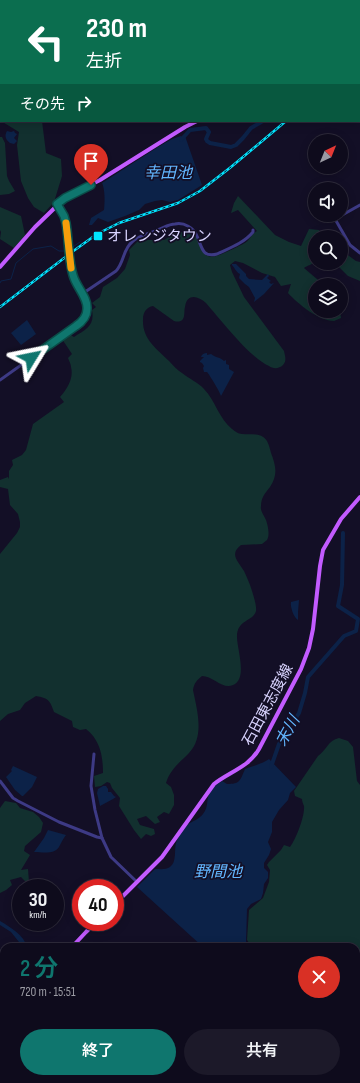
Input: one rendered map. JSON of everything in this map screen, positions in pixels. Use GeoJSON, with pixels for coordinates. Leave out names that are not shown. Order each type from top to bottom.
{"type":"FeatureCollection","features":[{"type":"Feature","properties":{"kind":"main road"},"geometry":{"type":"LineString","coordinates":[[0,267],[57,204],[65,198],[100,180],[181,129],[195,122]]}},
{"type":"Feature","properties":{"kind":"main road","name":"石田東志度線"},"geometry":{"type":"LineString","coordinates":[[124,895],[162,857],[214,784],[221,778],[245,765],[260,749],[309,648],[313,629],[323,550],[341,519],[360,497]]}},
{"type":"Feature","properties":{"kind":"main road"},"geometry":{"type":"LineString","coordinates":[[76,943],[87,931]]}},
{"type":"Feature","properties":{"kind":"street"},"geometry":{"type":"LineString","coordinates":[[0,380],[81,323],[86,315],[86,300],[72,275],[64,216],[57,204]]}},
{"type":"Feature","properties":{"kind":"street"},"geometry":{"type":"LineString","coordinates":[[360,204],[335,219],[350,245],[360,253]]}},
{"type":"Feature","properties":{"kind":"street"},"geometry":{"type":"LineString","coordinates":[[82,294],[116,271],[120,266],[124,253],[132,242],[142,236],[170,225],[181,224],[190,227],[197,236],[203,250],[213,255],[218,254],[244,240],[253,232],[253,230]]}},
{"type":"Feature","properties":{"kind":"street"},"geometry":{"type":"LineString","coordinates":[[94,754],[92,786],[95,810],[102,838],[111,857],[137,882]]}},
{"type":"Feature","properties":{"kind":"street"},"geometry":{"type":"LineString","coordinates":[[0,781],[18,802],[59,822],[102,838]]}},
{"type":"Feature","properties":{"kind":"green space"},"geometry":{"type":"Polygon","coordinates":[[[3,122],[42,122],[46,153],[61,159],[62,176],[54,202],[44,213],[34,207],[28,198],[21,181],[17,145],[19,132],[3,122]]]}},
{"type":"Feature","properties":{"kind":"green space"},"geometry":{"type":"Polygon","coordinates":[[[0,137],[2,137],[5,143],[7,176],[15,191],[9,194],[0,195],[0,137]]]}},
{"type":"Feature","properties":{"kind":"green space"},"geometry":{"type":"Polygon","coordinates":[[[238,196],[275,235],[289,242],[301,246],[308,231],[308,266],[304,268],[316,278],[308,278],[308,310],[288,293],[291,284],[281,286],[275,277],[262,273],[243,263],[235,261],[230,265],[244,297],[284,351],[284,363],[280,367],[276,368],[271,367],[253,355],[244,347],[206,303],[196,297],[188,299],[185,307],[184,318],[178,322],[174,321],[153,306],[147,309],[144,314],[143,326],[147,338],[178,370],[199,384],[208,393],[228,425],[239,434],[256,434],[265,438],[274,462],[275,474],[273,483],[261,503],[261,510],[268,528],[267,540],[262,544],[241,545],[237,548],[235,555],[250,585],[256,608],[254,615],[242,624],[238,631],[237,642],[241,663],[240,677],[237,682],[229,686],[225,686],[210,678],[202,676],[197,680],[193,690],[198,714],[197,739],[189,753],[172,770],[166,783],[171,787],[174,795],[174,805],[169,814],[164,812],[157,817],[160,822],[155,824],[146,816],[137,819],[140,825],[154,829],[155,834],[151,836],[146,834],[141,839],[119,806],[120,798],[110,783],[107,782],[101,786],[95,787],[94,776],[103,773],[100,749],[91,733],[86,729],[80,730],[73,727],[72,721],[54,712],[48,700],[36,696],[25,703],[20,710],[8,714],[0,721],[0,554],[17,533],[20,527],[20,522],[18,514],[10,505],[8,489],[0,487],[0,480],[8,477],[9,479],[9,471],[13,465],[12,460],[22,455],[26,450],[33,424],[64,402],[60,397],[71,379],[72,371],[68,358],[72,354],[62,339],[69,334],[74,337],[89,326],[93,315],[92,310],[96,307],[92,303],[100,297],[103,287],[117,278],[125,269],[130,255],[129,250],[139,240],[164,240],[177,232],[181,232],[196,235],[202,250],[209,256],[213,257],[225,253],[248,241],[257,231],[238,210],[231,213],[238,196]]]}},
{"type":"Feature","properties":{"kind":"green space"},"geometry":{"type":"Polygon","coordinates":[[[0,207],[21,216],[25,235],[14,248],[0,239],[0,207]]]}},
{"type":"Feature","properties":{"kind":"green space"},"geometry":{"type":"Polygon","coordinates":[[[348,255],[360,262],[360,281],[348,276],[342,270],[348,270],[348,255]]]}},
{"type":"Feature","properties":{"kind":"green space"},"geometry":{"type":"Polygon","coordinates":[[[322,318],[341,318],[334,321],[322,318]]]}},
{"type":"Feature","properties":{"kind":"green space"},"geometry":{"type":"Polygon","coordinates":[[[339,738],[348,741],[353,747],[357,781],[360,785],[360,943],[249,943],[247,940],[249,910],[263,898],[269,882],[270,870],[267,865],[284,845],[290,847],[302,821],[304,810],[303,802],[302,799],[295,796],[294,791],[318,756],[335,739],[339,738]]]}},
{"type":"Feature","properties":{"kind":"green space"},"geometry":{"type":"Polygon","coordinates":[[[5,801],[16,803],[20,808],[33,812],[43,823],[41,832],[25,846],[24,851],[30,855],[21,870],[28,869],[29,879],[23,879],[21,877],[12,879],[10,880],[12,885],[0,893],[0,808],[5,801]]]}},
{"type":"Feature","properties":{"kind":"water"},"geometry":{"type":"Polygon","coordinates":[[[7,131],[14,131],[17,134],[14,138],[17,141],[14,144],[10,143],[7,139],[7,131]]]}},
{"type":"Feature","properties":{"kind":"water","name":"幸田池"},"geometry":{"type":"Polygon","coordinates":[[[181,136],[185,136],[202,185],[178,200],[170,202],[162,200],[155,201],[145,204],[139,210],[125,216],[108,222],[98,218],[92,225],[89,225],[91,218],[104,210],[104,189],[102,183],[158,147],[181,136]]]}},
{"type":"Feature","properties":{"kind":"water"},"geometry":{"type":"Polygon","coordinates":[[[232,264],[236,264],[249,279],[262,280],[268,274],[269,276],[267,278],[271,281],[269,282],[271,284],[274,283],[254,302],[255,298],[249,287],[239,278],[240,274],[232,264]]]}},
{"type":"Feature","properties":{"kind":"water"},"geometry":{"type":"Polygon","coordinates":[[[27,320],[36,334],[21,345],[11,333],[27,320]]]}},
{"type":"Feature","properties":{"kind":"water"},"geometry":{"type":"Polygon","coordinates":[[[207,353],[207,355],[211,354],[224,361],[226,360],[226,364],[229,365],[229,369],[234,372],[221,396],[208,373],[204,372],[204,366],[200,362],[204,357],[201,357],[202,355],[207,353]]]}},
{"type":"Feature","properties":{"kind":"water"},"geometry":{"type":"Polygon","coordinates":[[[299,600],[298,620],[294,615],[291,602],[299,600]]]}},
{"type":"Feature","properties":{"kind":"water","name":"野間池"},"geometry":{"type":"Polygon","coordinates":[[[269,759],[296,787],[290,793],[288,800],[279,810],[272,822],[272,832],[268,842],[271,849],[264,863],[264,868],[268,872],[268,878],[264,884],[261,899],[251,904],[247,909],[246,943],[199,943],[137,887],[155,869],[167,869],[172,865],[174,862],[176,843],[183,829],[203,814],[209,794],[214,786],[222,781],[227,784],[235,783],[241,779],[245,769],[269,759]]]}},
{"type":"Feature","properties":{"kind":"water"},"geometry":{"type":"Polygon","coordinates":[[[13,766],[37,777],[32,787],[23,796],[15,790],[6,777],[12,771],[13,766]]]}},
{"type":"Feature","properties":{"kind":"water"},"geometry":{"type":"Polygon","coordinates":[[[106,786],[108,792],[111,792],[116,797],[100,806],[97,793],[98,789],[106,786]]]}},
{"type":"Feature","properties":{"kind":"water"},"geometry":{"type":"Polygon","coordinates":[[[48,830],[66,835],[57,850],[48,852],[34,852],[44,838],[48,830]]]}},
{"type":"Feature","properties":{"kind":"water"},"geometry":{"type":"Polygon","coordinates":[[[0,921],[12,929],[12,931],[20,935],[25,943],[20,943],[11,932],[0,925],[0,921]]]}},
{"type":"Feature","properties":{"kind":"waterway"},"geometry":{"type":"LineString","coordinates":[[181,140],[190,130],[206,128],[209,132],[206,139],[207,141],[210,143],[231,147],[236,145],[251,128],[261,122]]}},
{"type":"Feature","properties":{"kind":"waterway"},"geometry":{"type":"LineString","coordinates":[[0,283],[1,281],[11,279],[16,263],[33,249],[51,246],[59,251],[67,251],[80,242]]}},
{"type":"Feature","properties":{"kind":"waterway","name":"末川"},"geometry":{"type":"LineString","coordinates":[[271,767],[279,744],[299,713],[308,677],[344,636],[356,631],[358,619],[338,606],[342,585],[343,533]]}},
{"type":"Feature","properties":{"kind":"railway"},"geometry":{"type":"LineString","coordinates":[[0,307],[97,234],[119,223],[178,203],[200,191],[285,122]]}},
{"type":"Feature","properties":{"kind":"slow traffic"},"geometry":{"type":"LineString","coordinates":[[66,223],[71,268]]}},
{"type":"Feature","properties":{"kind":"place","name":"オレンジタウン"},"geometry":{"type":"Point","coordinates":[98,236]}},
{"type":"Feature","properties":{"kind":"route"},"geometry":{"type":"LineString","coordinates":[[31,358],[81,323],[86,315],[86,300],[72,275],[66,223],[57,204],[71,194],[91,185]]}}]}
